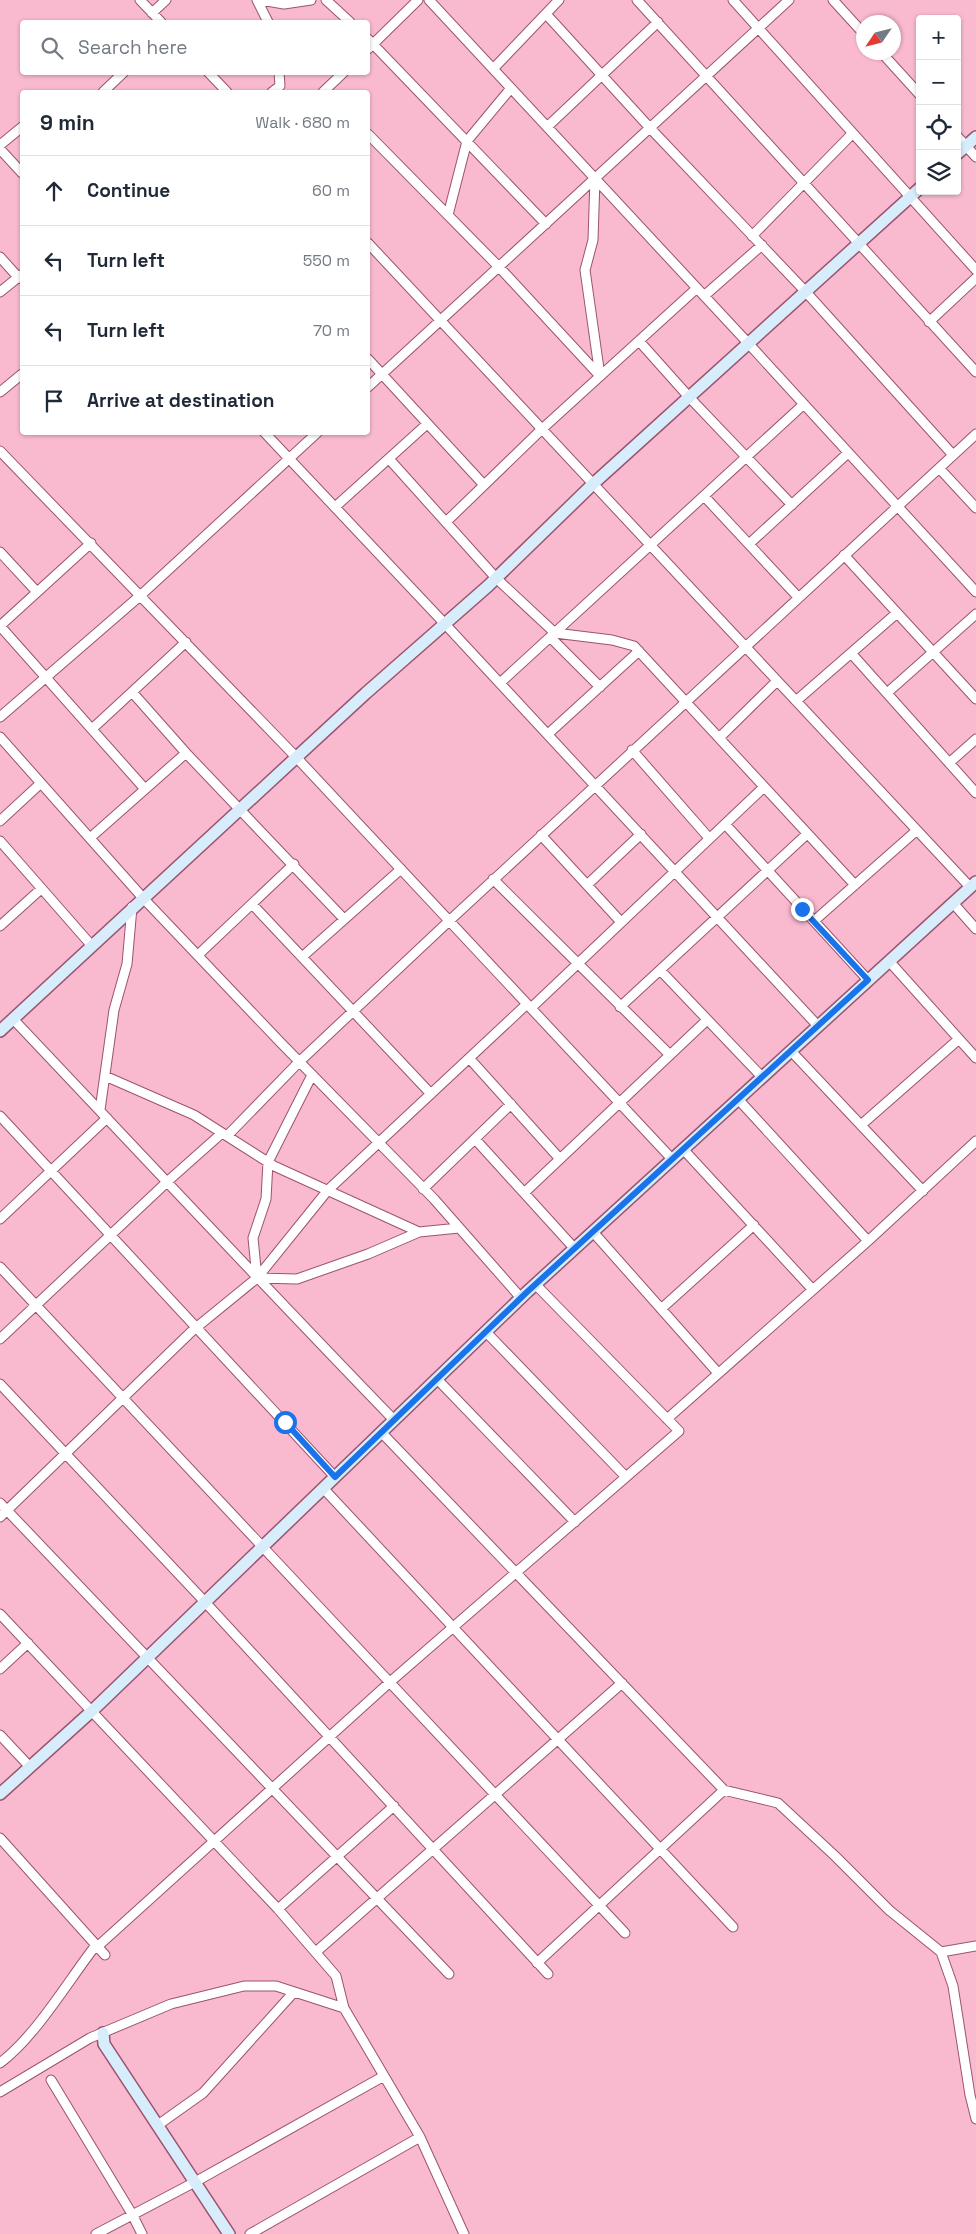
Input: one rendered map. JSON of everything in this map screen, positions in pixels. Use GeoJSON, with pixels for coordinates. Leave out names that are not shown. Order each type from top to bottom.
{"type":"FeatureCollection","features":[{"type":"Feature","properties":{"kind":"street"},"geometry":{"type":"LineString","coordinates":[[140,0],[159,20]]}},
{"type":"Feature","properties":{"kind":"street"},"geometry":{"type":"LineString","coordinates":[[152,13],[166,0]]}},
{"type":"Feature","properties":{"kind":"street"},"geometry":{"type":"LineString","coordinates":[[257,0],[267,20]]}},
{"type":"Feature","properties":{"kind":"street"},"geometry":{"type":"LineString","coordinates":[[262,0],[284,4],[310,0]]}},
{"type":"Feature","properties":{"kind":"street"},"geometry":{"type":"LineString","coordinates":[[326,0],[348,20]]}},
{"type":"Feature","properties":{"kind":"street"},"geometry":{"type":"LineString","coordinates":[[370,43],[418,0]]}},
{"type":"Feature","properties":{"kind":"street"},"geometry":{"type":"LineString","coordinates":[[429,0],[748,343],[976,592]]}},
{"type":"Feature","properties":{"kind":"street"},"geometry":{"type":"LineString","coordinates":[[493,69],[560,0]]}},
{"type":"Feature","properties":{"kind":"street"},"geometry":{"type":"LineString","coordinates":[[638,0],[976,372]]}},
{"type":"Feature","properties":{"kind":"street"},"geometry":{"type":"LineString","coordinates":[[734,0],[909,198],[976,270]]}},
{"type":"Feature","properties":{"kind":"street"},"geometry":{"type":"LineString","coordinates":[[370,385],[789,0]]}},
{"type":"Feature","properties":{"kind":"street"},"geometry":{"type":"LineString","coordinates":[[833,0],[856,25]]}},
{"type":"Feature","properties":{"kind":"street"},"geometry":{"type":"LineString","coordinates":[[546,14],[650,128],[805,291],[953,455]]}},
{"type":"Feature","properties":{"kind":"street"},"geometry":{"type":"LineString","coordinates":[[547,127],[658,22]]}},
{"type":"Feature","properties":{"kind":"street"},"geometry":{"type":"LineString","coordinates":[[370,45],[467,141],[546,224]]}},
{"type":"Feature","properties":{"kind":"street"},"geometry":{"type":"LineString","coordinates":[[888,60],[916,91]]}},
{"type":"Feature","properties":{"kind":"street"},"geometry":{"type":"LineString","coordinates":[[105,90],[121,75]]}},
{"type":"Feature","properties":{"kind":"street"},"geometry":{"type":"LineString","coordinates":[[210,75],[221,90]]}},
{"type":"Feature","properties":{"kind":"street"},"geometry":{"type":"LineString","coordinates":[[275,90],[280,86],[279,75]]}},
{"type":"Feature","properties":{"kind":"street"},"geometry":{"type":"LineString","coordinates":[[327,90],[341,75]]}},
{"type":"Feature","properties":{"kind":"street"},"geometry":{"type":"LineString","coordinates":[[448,215],[467,141],[511,88]]}},
{"type":"Feature","properties":{"kind":"street"},"geometry":{"type":"LineString","coordinates":[[0,145],[20,129]]}},
{"type":"Feature","properties":{"kind":"street"},"geometry":{"type":"LineString","coordinates":[[752,236],[852,134]]}},
{"type":"Feature","properties":{"kind":"street"},"geometry":{"type":"LineString","coordinates":[[370,136],[499,267],[600,376]]}},
{"type":"Feature","properties":{"kind":"street"},"geometry":{"type":"LineString","coordinates":[[976,137],[962,150],[976,157]]}},
{"type":"Feature","properties":{"kind":"street"},"geometry":{"type":"LineString","coordinates":[[0,149],[20,171]]}},
{"type":"Feature","properties":{"kind":"street"},"geometry":{"type":"LineString","coordinates":[[595,178],[593,240],[585,270],[600,376]]}},
{"type":"Feature","properties":{"kind":"street"},"geometry":{"type":"LineString","coordinates":[[0,1031],[240,808],[496,578],[593,484],[916,192]]}},
{"type":"Feature","properties":{"kind":"street"},"geometry":{"type":"LineString","coordinates":[[0,1794],[147,1658],[521,1298],[973,884],[916,830],[370,245]]}},
{"type":"Feature","properties":{"kind":"street"},"geometry":{"type":"LineString","coordinates":[[704,296],[762,245]]}},
{"type":"Feature","properties":{"kind":"street"},"geometry":{"type":"LineString","coordinates":[[0,257],[20,276]]}},
{"type":"Feature","properties":{"kind":"street"},"geometry":{"type":"LineString","coordinates":[[0,292],[20,278]]}},
{"type":"Feature","properties":{"kind":"street"},"geometry":{"type":"LineString","coordinates":[[929,322],[976,278]]}},
{"type":"Feature","properties":{"kind":"street"},"geometry":{"type":"LineString","coordinates":[[446,522],[542,430],[697,288]]}},
{"type":"Feature","properties":{"kind":"street"},"geometry":{"type":"LineString","coordinates":[[639,341],[689,397],[792,505]]}},
{"type":"Feature","properties":{"kind":"street"},"geometry":{"type":"LineString","coordinates":[[370,361],[484,485]]}},
{"type":"Feature","properties":{"kind":"street"},"geometry":{"type":"LineString","coordinates":[[0,392],[20,376]]}},
{"type":"Feature","properties":{"kind":"street"},"geometry":{"type":"LineString","coordinates":[[500,683],[804,404]]}},
{"type":"Feature","properties":{"kind":"street"},"geometry":{"type":"LineString","coordinates":[[335,508],[390,460],[427,424]]}},
{"type":"Feature","properties":{"kind":"street"},"geometry":{"type":"LineString","coordinates":[[0,1339],[168,1181],[225,1134],[449,920],[976,434]]}},
{"type":"Feature","properties":{"kind":"street"},"geometry":{"type":"LineString","coordinates":[[267,435],[548,734],[818,1026]]}},
{"type":"Feature","properties":{"kind":"street"},"geometry":{"type":"LineString","coordinates":[[0,717],[141,595],[315,435]]}},
{"type":"Feature","properties":{"kind":"street"},"geometry":{"type":"LineString","coordinates":[[0,450],[296,757],[672,1159]]}},
{"type":"Feature","properties":{"kind":"street"},"geometry":{"type":"LineString","coordinates":[[749,544],[848,452]]}},
{"type":"Feature","properties":{"kind":"street"},"geometry":{"type":"LineString","coordinates":[[390,460],[496,578],[553,635],[600,687]]}},
{"type":"Feature","properties":{"kind":"street"},"geometry":{"type":"LineString","coordinates":[[939,468],[976,508]]}},
{"type":"Feature","properties":{"kind":"street"},"geometry":{"type":"LineString","coordinates":[[704,496],[798,597]]}},
{"type":"Feature","properties":{"kind":"street"},"geometry":{"type":"LineString","coordinates":[[91,543],[0,626],[145,790]]}},
{"type":"Feature","properties":{"kind":"street"},"geometry":{"type":"LineString","coordinates":[[0,552],[37,592]]}},
{"type":"Feature","properties":{"kind":"street"},"geometry":{"type":"LineString","coordinates":[[844,555],[976,699]]}},
{"type":"Feature","properties":{"kind":"street"},"geometry":{"type":"LineString","coordinates":[[796,701],[897,613]]}},
{"type":"Feature","properties":{"kind":"street"},"geometry":{"type":"LineString","coordinates":[[887,693],[976,614]]}},
{"type":"Feature","properties":{"kind":"street"},"geometry":{"type":"LineString","coordinates":[[553,635],[612,640],[634,646],[855,885]]}},
{"type":"Feature","properties":{"kind":"street"},"geometry":{"type":"LineString","coordinates":[[92,729],[186,642]]}},
{"type":"Feature","properties":{"kind":"street"},"geometry":{"type":"LineString","coordinates":[[548,734],[638,651]]}},
{"type":"Feature","properties":{"kind":"street"},"geometry":{"type":"LineString","coordinates":[[851,653],[976,793]]}},
{"type":"Feature","properties":{"kind":"street"},"geometry":{"type":"LineString","coordinates":[[719,738],[777,681]]}},
{"type":"Feature","properties":{"kind":"street"},"geometry":{"type":"LineString","coordinates":[[132,692],[186,754],[294,864],[344,919]]}},
{"type":"Feature","properties":{"kind":"street"},"geometry":{"type":"LineString","coordinates":[[0,737],[143,898],[199,954],[299,1062],[424,1189],[521,1298]]}},
{"type":"Feature","properties":{"kind":"street"},"geometry":{"type":"LineString","coordinates":[[949,763],[976,739]]}},
{"type":"Feature","properties":{"kind":"street"},"geometry":{"type":"LineString","coordinates":[[632,750],[709,838]]}},
{"type":"Feature","properties":{"kind":"street"},"geometry":{"type":"LineString","coordinates":[[90,838],[186,754]]}},
{"type":"Feature","properties":{"kind":"street"},"geometry":{"type":"LineString","coordinates":[[0,821],[41,783]]}},
{"type":"Feature","properties":{"kind":"street"},"geometry":{"type":"LineString","coordinates":[[449,1974],[147,1658],[2,1510],[65,1454],[197,1328],[257,1278],[328,1190],[469,1058],[577,964],[764,787]]}},
{"type":"Feature","properties":{"kind":"street"},"geometry":{"type":"LineString","coordinates":[[724,824],[868,980]]}},
{"type":"Feature","properties":{"kind":"street"},"geometry":{"type":"LineString","coordinates":[[814,921],[916,830]]}},
{"type":"Feature","properties":{"kind":"street"},"geometry":{"type":"LineString","coordinates":[[587,885],[641,834]]}},
{"type":"Feature","properties":{"kind":"street"},"geometry":{"type":"LineString","coordinates":[[620,1006],[807,834]]}},
{"type":"Feature","properties":{"kind":"street"},"geometry":{"type":"LineString","coordinates":[[541,835],[621,922]]}},
{"type":"Feature","properties":{"kind":"street"},"geometry":{"type":"LineString","coordinates":[[0,841],[92,946]]}},
{"type":"Feature","properties":{"kind":"street"},"geometry":{"type":"LineString","coordinates":[[199,954],[294,864]]}},
{"type":"Feature","properties":{"kind":"street"},"geometry":{"type":"LineString","coordinates":[[302,957],[401,869]]}},
{"type":"Feature","properties":{"kind":"street"},"geometry":{"type":"LineString","coordinates":[[493,880],[670,1055]]}},
{"type":"Feature","properties":{"kind":"street"},"geometry":{"type":"LineString","coordinates":[[0,926],[41,889]]}},
{"type":"Feature","properties":{"kind":"street"},"geometry":{"type":"LineString","coordinates":[[953,903],[976,929]]}},
{"type":"Feature","properties":{"kind":"street"},"geometry":{"type":"LineString","coordinates":[[252,904],[431,1094]]}},
{"type":"Feature","properties":{"kind":"street"},"geometry":{"type":"LineString","coordinates":[[100,1110],[114,1010],[127,964],[132,907]]}},
{"type":"Feature","properties":{"kind":"street"},"geometry":{"type":"LineString","coordinates":[[889,961],[976,1058]]}},
{"type":"Feature","properties":{"kind":"street"},"geometry":{"type":"LineString","coordinates":[[660,970],[762,1077]]}},
{"type":"Feature","properties":{"kind":"street"},"geometry":{"type":"LineString","coordinates":[[13,1019],[168,1181],[257,1278],[394,1420]]}},
{"type":"Feature","properties":{"kind":"street"},"geometry":{"type":"LineString","coordinates":[[524,1193],[707,1020]]}},
{"type":"Feature","properties":{"kind":"street"},"geometry":{"type":"LineString","coordinates":[[861,1125],[959,1039]]}},
{"type":"Feature","properties":{"kind":"street"},"geometry":{"type":"LineString","coordinates":[[791,1051],[924,1191]]}},
{"type":"Feature","properties":{"kind":"street"},"geometry":{"type":"LineString","coordinates":[[469,1058],[560,1159]]}},
{"type":"Feature","properties":{"kind":"street"},"geometry":{"type":"LineString","coordinates":[[257,1278],[253,1238],[266,1199],[268,1162],[312,1075]]}},
{"type":"Feature","properties":{"kind":"street"},"geometry":{"type":"LineString","coordinates":[[105,1076],[194,1115],[268,1162],[419,1232]]}},
{"type":"Feature","properties":{"kind":"street"},"geometry":{"type":"LineString","coordinates":[[738,1099],[868,1242]]}},
{"type":"Feature","properties":{"kind":"street"},"geometry":{"type":"LineString","coordinates":[[424,1189],[511,1104]]}},
{"type":"Feature","properties":{"kind":"street"},"geometry":{"type":"LineString","coordinates":[[0,1116],[335,1477]]}},
{"type":"Feature","properties":{"kind":"street"},"geometry":{"type":"LineString","coordinates":[[0,1219],[107,1118]]}},
{"type":"Feature","properties":{"kind":"street"},"geometry":{"type":"LineString","coordinates":[[475,1139],[575,1249]]}},
{"type":"Feature","properties":{"kind":"street"},"geometry":{"type":"LineString","coordinates":[[667,1419],[868,1242],[976,1142]]}},
{"type":"Feature","properties":{"kind":"street"},"geometry":{"type":"LineString","coordinates":[[684,1149],[813,1290]]}},
{"type":"Feature","properties":{"kind":"street"},"geometry":{"type":"LineString","coordinates":[[661,1309],[754,1225]]}},
{"type":"Feature","properties":{"kind":"street"},"geometry":{"type":"LineString","coordinates":[[257,1278],[297,1279],[368,1254],[419,1232],[459,1228]]}},
{"type":"Feature","properties":{"kind":"street"},"geometry":{"type":"LineString","coordinates":[[593,1232],[718,1373]]}},
{"type":"Feature","properties":{"kind":"street"},"geometry":{"type":"LineString","coordinates":[[0,1266],[625,1934]]}},
{"type":"Feature","properties":{"kind":"street"},"geometry":{"type":"LineString","coordinates":[[0,2063],[11,2055],[51,2007],[96,1946],[390,1682],[679,1432],[536,1284]]}},
{"type":"Feature","properties":{"kind":"street"},"geometry":{"type":"LineString","coordinates":[[486,1332],[626,1477]]}},
{"type":"Feature","properties":{"kind":"street"},"geometry":{"type":"LineString","coordinates":[[436,1379],[575,1522]]}},
{"type":"Feature","properties":{"kind":"street"},"geometry":{"type":"LineString","coordinates":[[0,1384],[205,1602],[548,1974]]}},
{"type":"Feature","properties":{"kind":"street"},"geometry":{"type":"LineString","coordinates":[[381,1432],[724,1790],[778,1803],[889,1910],[941,1952],[953,1986],[970,2095],[976,2119]]}},
{"type":"Feature","properties":{"kind":"street"},"geometry":{"type":"LineString","coordinates":[[323,1488],[733,1927]]}},
{"type":"Feature","properties":{"kind":"street"},"geometry":{"type":"LineString","coordinates":[[0,1615],[92,1710],[278,1909],[317,1951],[336,1976],[344,2008],[420,2137],[464,2234]]}},
{"type":"Feature","properties":{"kind":"street"},"geometry":{"type":"LineString","coordinates":[[0,1669],[28,1643]]}},
{"type":"Feature","properties":{"kind":"street"},"geometry":{"type":"LineString","coordinates":[[317,1951],[622,1683]]}},
{"type":"Feature","properties":{"kind":"street"},"geometry":{"type":"LineString","coordinates":[[0,1735],[30,1767]]}},
{"type":"Feature","properties":{"kind":"street"},"geometry":{"type":"LineString","coordinates":[[538,1963],[724,1790]]}},
{"type":"Feature","properties":{"kind":"street"},"geometry":{"type":"LineString","coordinates":[[278,1909],[394,1806]]}},
{"type":"Feature","properties":{"kind":"street"},"geometry":{"type":"LineString","coordinates":[[0,1838],[105,1956]]}},
{"type":"Feature","properties":{"kind":"street"},"geometry":{"type":"LineString","coordinates":[[941,1952],[976,1946]]}},
{"type":"Feature","properties":{"kind":"street"},"geometry":{"type":"LineString","coordinates":[[0,2092],[90,2038],[171,2004],[244,1986],[276,1986],[344,2008]]}},
{"type":"Feature","properties":{"kind":"street"},"geometry":{"type":"LineString","coordinates":[[158,2125],[203,2093],[294,1992]]}},
{"type":"Feature","properties":{"kind":"street"},"geometry":{"type":"LineString","coordinates":[[103,2033],[104,2044],[229,2234]]}},
{"type":"Feature","properties":{"kind":"street"},"geometry":{"type":"LineString","coordinates":[[96,2234],[195,2182],[384,2076]]}},
{"type":"Feature","properties":{"kind":"street"},"geometry":{"type":"LineString","coordinates":[[51,2080],[132,2214],[142,2234]]}},
{"type":"Feature","properties":{"kind":"street"},"geometry":{"type":"LineString","coordinates":[[250,2234],[420,2137]]}},
{"type":"Feature","properties":{"kind":"route"},"geometry":{"type":"LineString","coordinates":[[285,1422],[335,1477],[527,1292],[868,980],[802,909]]}}]}
